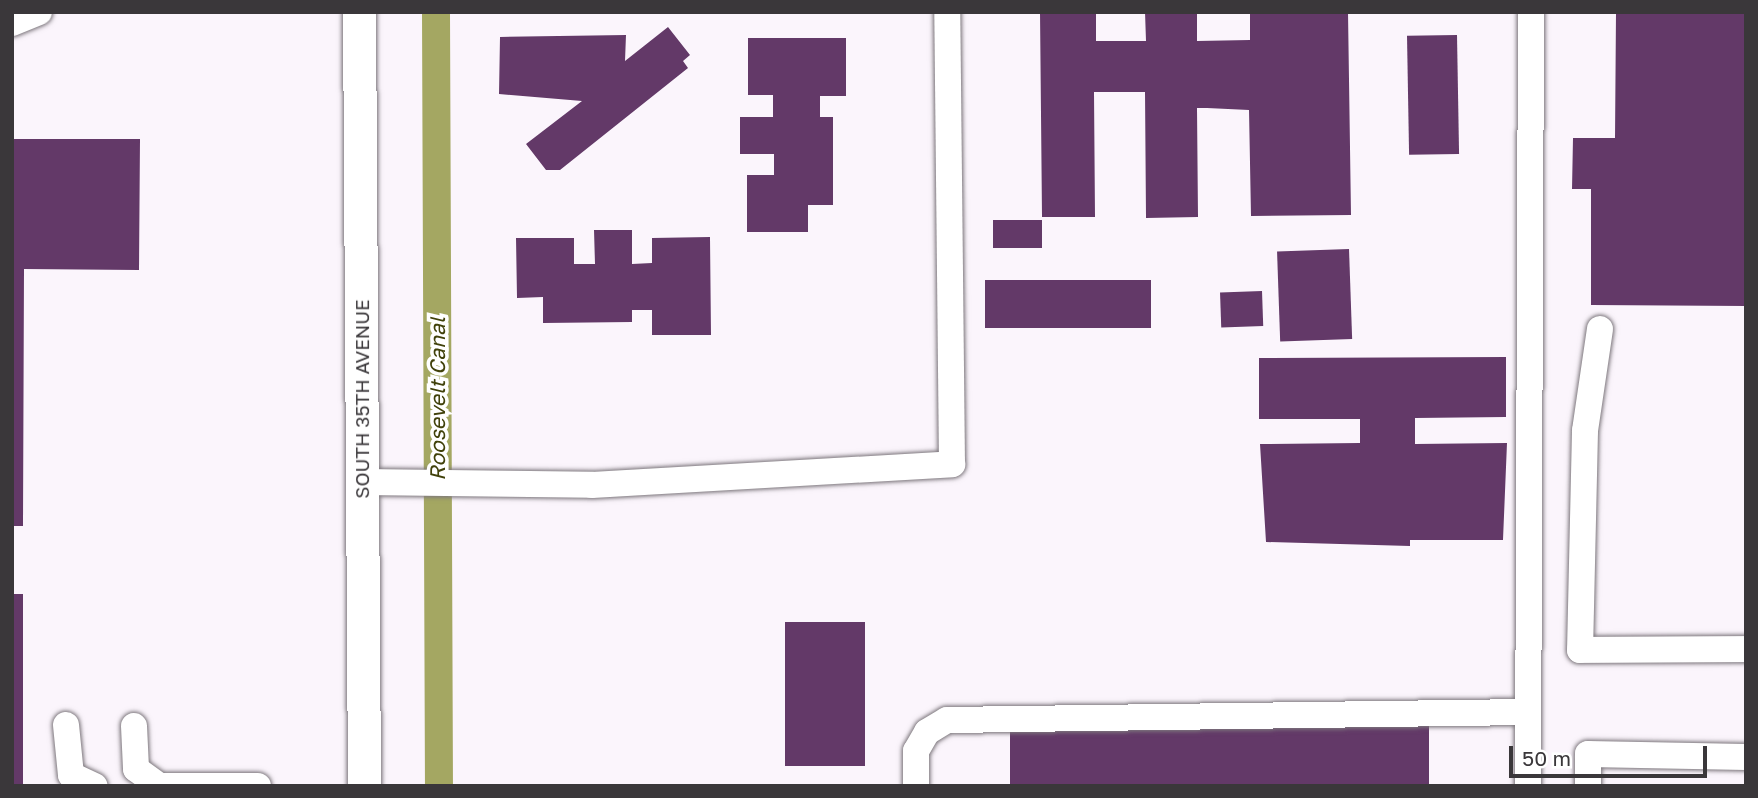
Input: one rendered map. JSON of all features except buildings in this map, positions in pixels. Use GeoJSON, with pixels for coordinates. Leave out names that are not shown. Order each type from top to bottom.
{"type":"FeatureCollection","features":[{"type":"Feature","properties":{"kind":"main road","name":"SOUTH 35TH AVENUE"},"geometry":{"type":"LineString","coordinates":[[359,12],[364,786]]}},
{"type":"Feature","properties":{"kind":"lane"},"geometry":{"type":"LineString","coordinates":[[12,23],[39,12]]}},
{"type":"Feature","properties":{"kind":"lane"},"geometry":{"type":"LineString","coordinates":[[362,482],[592,485],[952,464],[947,12]]}},
{"type":"Feature","properties":{"kind":"lane"},"geometry":{"type":"LineString","coordinates":[[1528,786],[1531,12]]}},
{"type":"Feature","properties":{"kind":"lane"},"geometry":{"type":"LineString","coordinates":[[1600,329],[1585,431],[1580,650],[1746,649]]}},
{"type":"Feature","properties":{"kind":"lane"},"geometry":{"type":"LineString","coordinates":[[916,786],[916,751],[927,732],[947,720],[1528,712]]}},
{"type":"Feature","properties":{"kind":"lane"},"geometry":{"type":"LineString","coordinates":[[66,725],[71,775],[95,786]]}},
{"type":"Feature","properties":{"kind":"lane"},"geometry":{"type":"LineString","coordinates":[[134,726],[136,769],[156,785],[258,786]]}},
{"type":"Feature","properties":{"kind":"lane"},"geometry":{"type":"LineString","coordinates":[[1588,786],[1588,754],[1746,757]]}},
{"type":"Feature","properties":{"kind":"waterway","name":"Roosevelt Canal"},"geometry":{"type":"LineString","coordinates":[[436,12],[439,786]]}}]}
